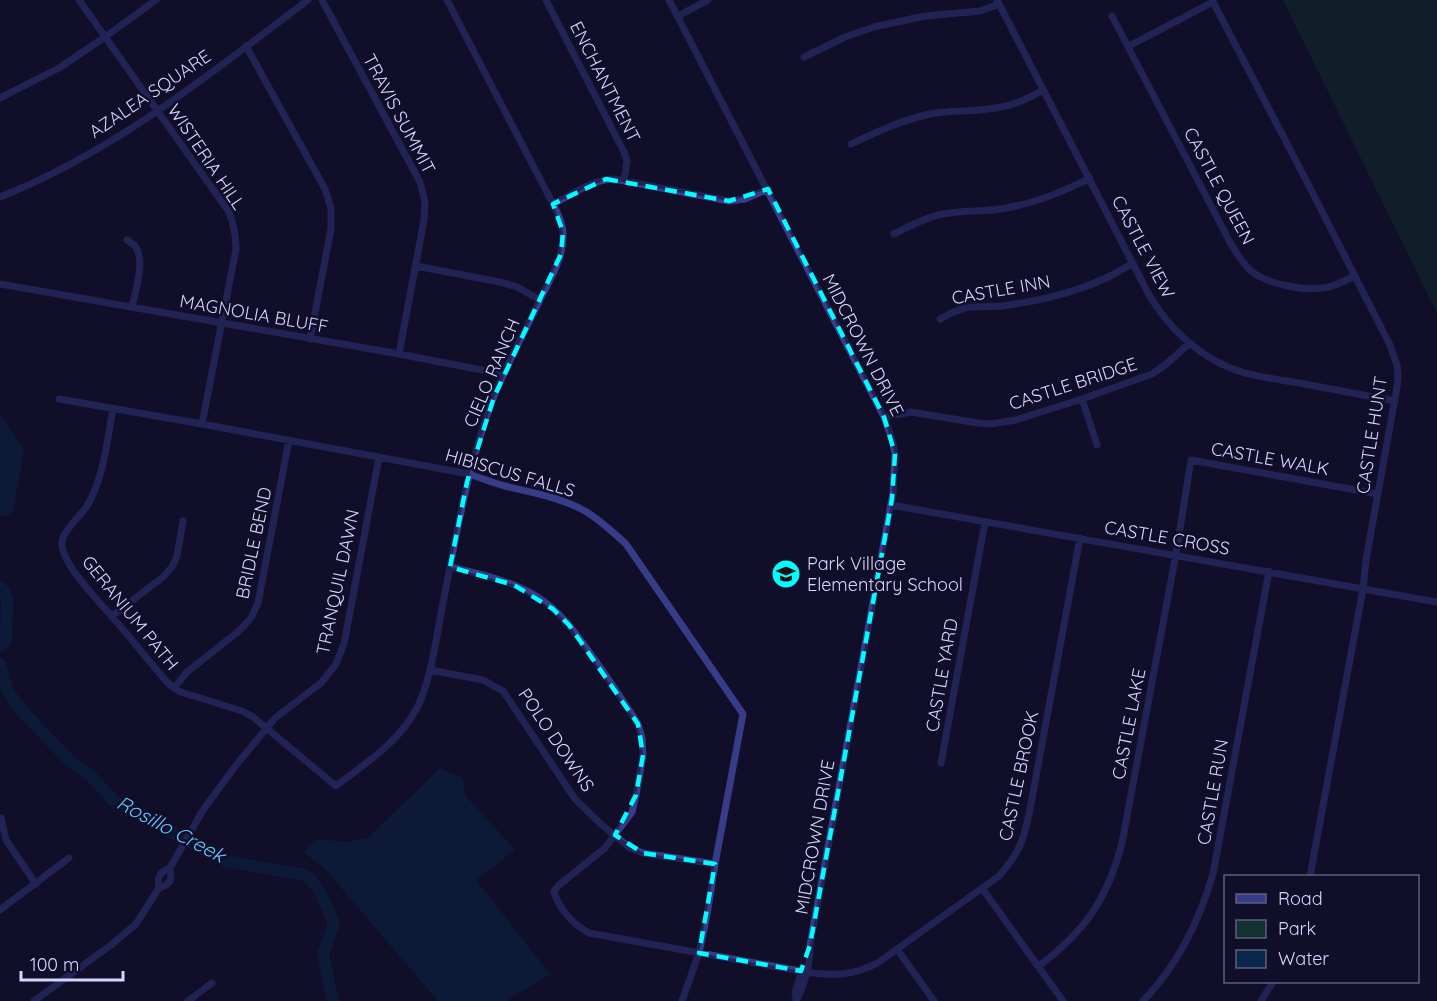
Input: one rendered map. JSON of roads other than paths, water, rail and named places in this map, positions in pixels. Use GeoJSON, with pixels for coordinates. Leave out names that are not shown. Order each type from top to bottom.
{"type":"FeatureCollection","features":[{"type":"Feature","properties":{"kind":"street","name":"WISTERIA HILL"},"geometry":{"type":"LineString","coordinates":[[79,0],[229,212],[233,223],[236,249],[202,424]]}},
{"type":"Feature","properties":{"kind":"street"},"geometry":{"type":"LineString","coordinates":[[0,98],[59,68],[156,0]]}},
{"type":"Feature","properties":{"kind":"street","name":"AZALEA SQUARE"},"geometry":{"type":"LineString","coordinates":[[0,197],[63,168],[104,145],[157,111],[308,0]]}},
{"type":"Feature","properties":{"kind":"street","name":"TRAVIS SUMMIT"},"geometry":{"type":"LineString","coordinates":[[322,0],[420,182],[425,202],[424,220],[399,354]]}},
{"type":"Feature","properties":{"kind":"street","name":"CIELO RANCH"},"geometry":{"type":"LineString","coordinates":[[336,786],[396,737],[418,706],[430,670],[463,497],[487,417],[503,376],[557,265],[563,244],[561,222],[554,204],[447,0]]}},
{"type":"Feature","properties":{"kind":"street","name":"ENCHANTMENT"},"geometry":{"type":"LineString","coordinates":[[546,0],[624,153],[627,161],[624,181]]}},
{"type":"Feature","properties":{"kind":"street","name":"MIDCROWN DRIVE"},"geometry":{"type":"LineString","coordinates":[[669,0],[884,417],[895,454],[891,505],[810,945],[806,953],[800,994],[796,1000]]}},
{"type":"Feature","properties":{"kind":"street"},"geometry":{"type":"LineString","coordinates":[[678,16],[708,0]]}},
{"type":"Feature","properties":{"kind":"street"},"geometry":{"type":"LineString","coordinates":[[1129,46],[1213,1]]}},
{"type":"Feature","properties":{"kind":"street","name":"CASTLE HUNT"},"geometry":{"type":"LineString","coordinates":[[1213,1],[1304,175],[1393,352],[1397,365],[1395,401],[1363,589],[1310,875]]}},
{"type":"Feature","properties":{"kind":"street"},"geometry":{"type":"LineString","coordinates":[[804,57],[845,37],[874,27],[925,16],[980,11],[998,2]]}},
{"type":"Feature","properties":{"kind":"street","name":"CASTLE VIEW"},"geometry":{"type":"LineString","coordinates":[[998,2],[1154,302],[1176,330],[1190,343],[1218,362],[1247,374],[1395,401]]}},
{"type":"Feature","properties":{"kind":"street","name":"CASTLE QUEEN"},"geometry":{"type":"LineString","coordinates":[[1112,16],[1243,263],[1253,273],[1264,279],[1298,288],[1322,288],[1354,276]]}},
{"type":"Feature","properties":{"kind":"street"},"geometry":{"type":"LineString","coordinates":[[246,46],[325,189],[331,208],[331,229],[310,339]]}},
{"type":"Feature","properties":{"kind":"street"},"geometry":{"type":"LineString","coordinates":[[851,144],[901,122],[947,112],[1007,106],[1032,97],[1043,90]]}},
{"type":"Feature","properties":{"kind":"street"},"geometry":{"type":"LineString","coordinates":[[894,234],[938,215],[1004,209],[1029,204],[1090,178]]}},
{"type":"Feature","properties":{"kind":"street"},"geometry":{"type":"LineString","coordinates":[[554,204],[599,180],[614,179],[729,201],[745,199],[768,189]]}},
{"type":"Feature","properties":{"kind":"street"},"geometry":{"type":"LineString","coordinates":[[127,240],[140,256],[132,308]]}},
{"type":"Feature","properties":{"kind":"street","name":"CASTLE INN"},"geometry":{"type":"LineString","coordinates":[[940,319],[968,308],[1001,306],[1053,297],[1091,285],[1133,263]]}},
{"type":"Feature","properties":{"kind":"street"},"geometry":{"type":"LineString","coordinates":[[416,266],[510,285],[540,300]]}},
{"type":"Feature","properties":{"kind":"street","name":"MAGNOLIA BLUFF"},"geometry":{"type":"LineString","coordinates":[[0,284],[399,354],[503,376]]}},
{"type":"Feature","properties":{"kind":"street","name":"CASTLE BRIDGE"},"geometry":{"type":"LineString","coordinates":[[884,417],[911,412],[978,423],[1006,422],[1082,399],[1152,374],[1190,343]]}},
{"type":"Feature","properties":{"kind":"street","name":"HIBISCUS FALLS"},"geometry":{"type":"LineString","coordinates":[[59,399],[470,474],[569,503],[587,512],[626,544],[743,714],[699,953],[682,1001]]}},
{"type":"Feature","properties":{"kind":"street"},"geometry":{"type":"LineString","coordinates":[[1082,399],[1098,445]]}},
{"type":"Feature","properties":{"kind":"street","name":"GERANIUM PATH"},"geometry":{"type":"LineString","coordinates":[[113,409],[101,472],[95,490],[87,506],[66,532],[62,542],[64,553],[83,585],[174,688],[242,711],[253,717],[336,786]]}},
{"type":"Feature","properties":{"kind":"street","name":"BRIDLE BEND"},"geometry":{"type":"LineString","coordinates":[[174,688],[187,672],[239,632],[251,618],[258,603],[290,440]]}},
{"type":"Feature","properties":{"kind":"street","name":"TRANQUIL DAWN"},"geometry":{"type":"LineString","coordinates":[[159,888],[170,881],[170,868],[203,810],[274,718],[321,683],[336,664],[344,644],[378,457]]}},
{"type":"Feature","properties":{"kind":"street","name":"CASTLE WALK"},"geometry":{"type":"LineString","coordinates":[[1191,460],[1378,494]]}},
{"type":"Feature","properties":{"kind":"street","name":"CASTLE LAKE"},"geometry":{"type":"LineString","coordinates":[[1039,966],[1061,949],[1090,916],[1106,890],[1117,862],[1176,554],[1191,460]]}},
{"type":"Feature","properties":{"kind":"street","name":"CASTLE CROSS"},"geometry":{"type":"LineString","coordinates":[[891,505],[1437,602]]}},
{"type":"Feature","properties":{"kind":"street"},"geometry":{"type":"LineString","coordinates":[[112,616],[163,577],[172,567],[177,556],[183,521]]}},
{"type":"Feature","properties":{"kind":"street","name":"CASTLE YARD"},"geometry":{"type":"LineString","coordinates":[[941,763],[985,522]]}},
{"type":"Feature","properties":{"kind":"street","name":"CASTLE BROOK"},"geometry":{"type":"LineString","coordinates":[[615,835],[605,848],[554,891],[556,900],[576,925],[589,933],[803,972],[834,975],[872,966],[999,876],[1018,852],[1024,837],[1080,538]]}},
{"type":"Feature","properties":{"kind":"street"},"geometry":{"type":"LineString","coordinates":[[450,567],[487,575],[514,585],[537,597],[553,609],[570,625],[629,709],[638,724],[643,755],[632,812],[615,835]]}},
{"type":"Feature","properties":{"kind":"street","name":"CASTLE RUN"},"geometry":{"type":"LineString","coordinates":[[1143,1001],[1180,954],[1205,902],[1213,874],[1269,571]]}},
{"type":"Feature","properties":{"kind":"street","name":"POLO DOWNS"},"geometry":{"type":"LineString","coordinates":[[430,670],[483,680],[503,691],[575,799],[630,848],[643,854],[715,864]]}},
{"type":"Feature","properties":{"kind":"street"},"geometry":{"type":"LineString","coordinates":[[1,818],[6,840],[36,884]]}},
{"type":"Feature","properties":{"kind":"street"},"geometry":{"type":"LineString","coordinates":[[0,910],[69,858]]}},
{"type":"Feature","properties":{"kind":"street","name":"TRANQUIL DAWN"},"geometry":{"type":"LineString","coordinates":[[34,1001],[136,924],[159,888],[159,875],[170,868]]}},
{"type":"Feature","properties":{"kind":"street"},"geometry":{"type":"LineString","coordinates":[[982,888],[1063,1001]]}},
{"type":"Feature","properties":{"kind":"street"},"geometry":{"type":"LineString","coordinates":[[897,949],[934,1001]]}},
{"type":"Feature","properties":{"kind":"street"},"geometry":{"type":"LineString","coordinates":[[188,1001],[212,983]]}},
{"type":"Feature","properties":{"kind":"street"},"geometry":{"type":"LineString","coordinates":[[1261,1001],[1272,983]]}},
{"type":"Feature","properties":{"kind":"water"},"geometry":{"type":"Polygon","coordinates":[[[0,415],[24,450],[13,512],[6,516],[0,516],[0,415]]]}},
{"type":"Feature","properties":{"kind":"water"},"geometry":{"type":"Polygon","coordinates":[[[440,768],[463,778],[465,795],[515,850],[476,880],[550,974],[508,1001],[438,1001],[326,870],[304,852],[317,839],[347,842],[368,838],[440,768]]]}},
{"type":"Feature","properties":{"kind":"waterway","name":"Rosillo Creek"},"geometry":{"type":"LineString","coordinates":[[0,587],[7,598],[6,640],[0,647]]}},
{"type":"Feature","properties":{"kind":"waterway","name":"Rosillo Creek"},"geometry":{"type":"LineString","coordinates":[[0,664],[7,690],[22,711],[71,762],[90,775],[116,803],[135,813],[140,813],[226,861],[304,875],[309,878],[319,890],[333,921],[323,954],[333,1001]]}},
{"type":"Feature","properties":{"kind":"place","name":"Park Village Elementary School"},"geometry":{"type":"Point","coordinates":[786,574]}}]}
